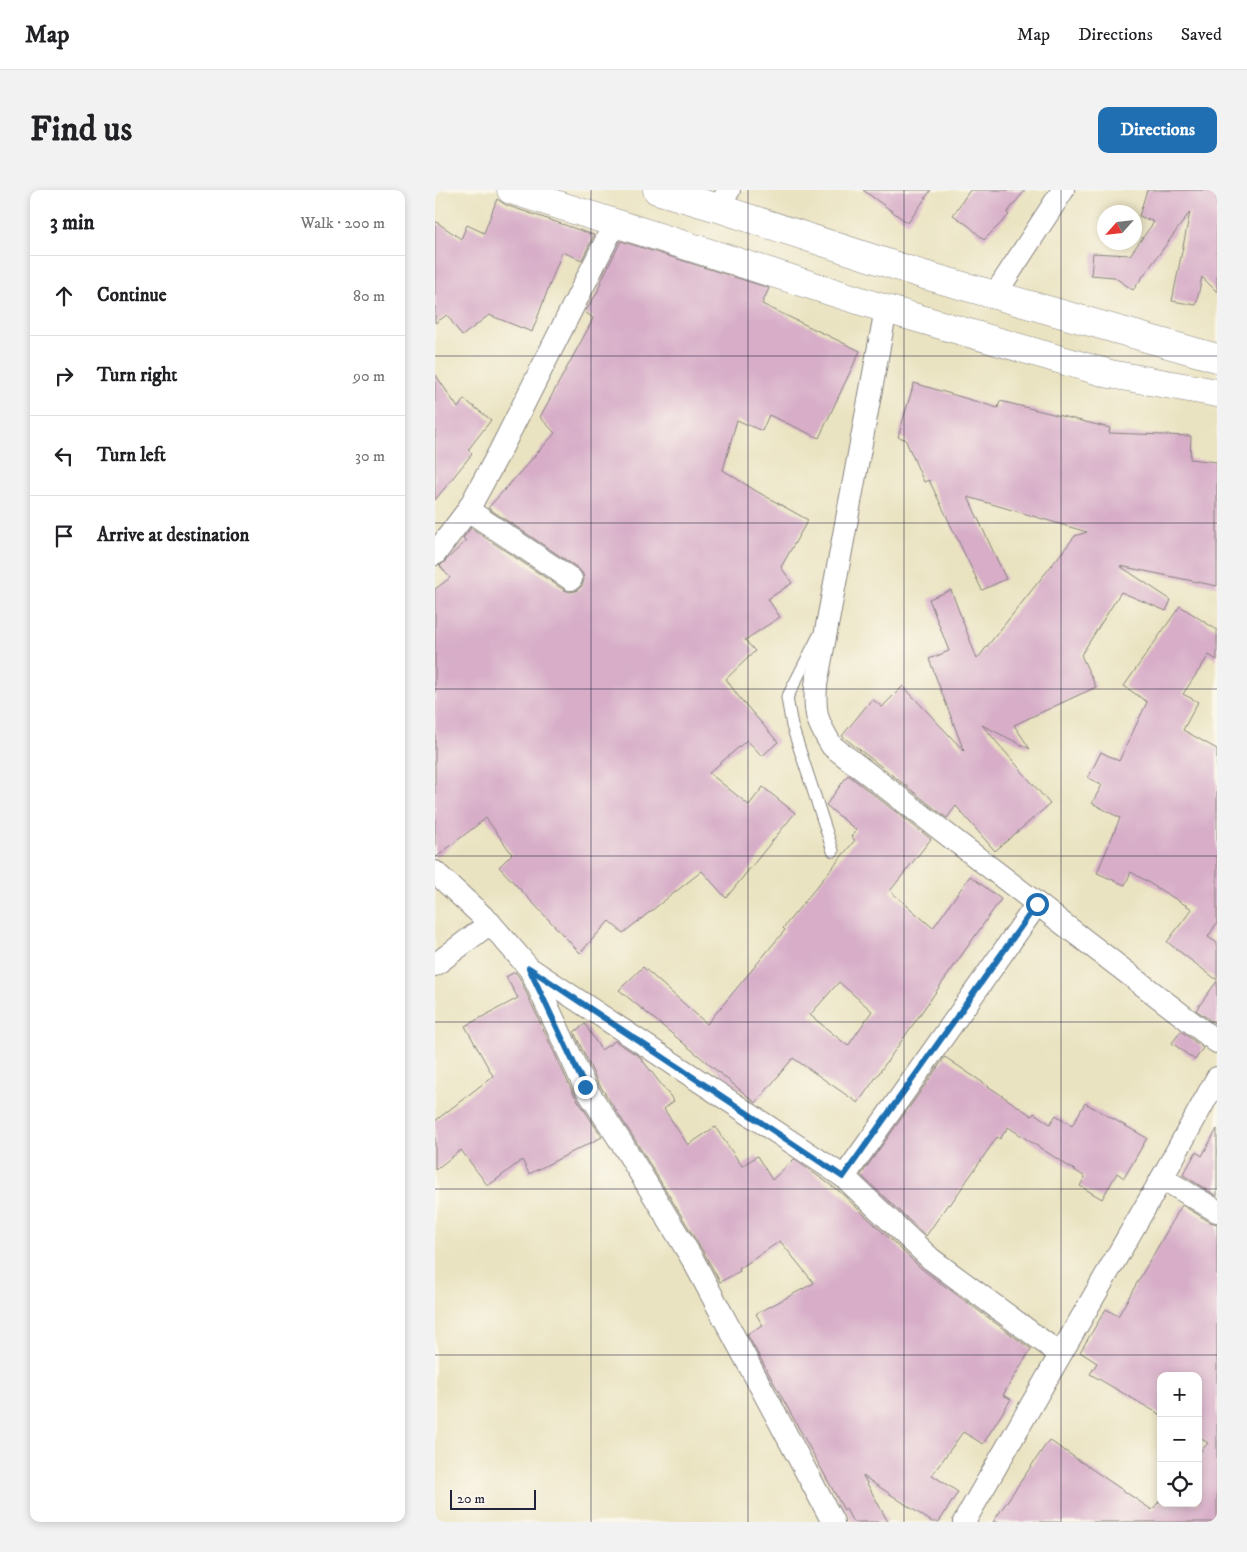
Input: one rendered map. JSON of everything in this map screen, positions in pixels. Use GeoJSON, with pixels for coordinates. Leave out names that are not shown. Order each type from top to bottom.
{"type":"FeatureCollection","features":[{"type":"Feature","properties":{"kind":"street"},"geometry":{"type":"LineString","coordinates":[[511,190],[886,309],[1110,374],[1217,393]]}},
{"type":"Feature","properties":{"kind":"street"},"geometry":{"type":"LineString","coordinates":[[657,190],[723,199],[921,274],[1217,358]]}},
{"type":"Feature","properties":{"kind":"street"},"geometry":{"type":"LineString","coordinates":[[994,296],[1063,190]]}},
{"type":"Feature","properties":{"kind":"street"},"geometry":{"type":"LineString","coordinates":[[435,554],[468,510],[500,451],[615,223]]}},
{"type":"Feature","properties":{"kind":"street"},"geometry":{"type":"LineString","coordinates":[[886,309],[816,685],[814,707],[820,725],[832,746],[1217,1042]]}},
{"type":"Feature","properties":{"kind":"street"},"geometry":{"type":"LineString","coordinates":[[468,510],[571,579]]}},
{"type":"Feature","properties":{"kind":"street"},"geometry":{"type":"LineString","coordinates":[[435,872],[490,923],[529,968],[843,1177],[931,1259],[1060,1354]]}},
{"type":"Feature","properties":{"kind":"street"},"geometry":{"type":"LineString","coordinates":[[843,1177],[1037,904]]}},
{"type":"Feature","properties":{"kind":"street"},"geometry":{"type":"LineString","coordinates":[[435,965],[490,923]]}},
{"type":"Feature","properties":{"kind":"street"},"geometry":{"type":"LineString","coordinates":[[529,968],[585,1087],[623,1145],[693,1260],[833,1522]]}},
{"type":"Feature","properties":{"kind":"street"},"geometry":{"type":"LineString","coordinates":[[964,1522],[1162,1178],[1217,1078]]}},
{"type":"Feature","properties":{"kind":"street"},"geometry":{"type":"LineString","coordinates":[[1162,1178],[1217,1211]]}},
{"type":"Feature","properties":{"kind":"lane"},"geometry":{"type":"LineString","coordinates":[[829,615],[787,698],[792,726],[833,851]]}},
{"type":"Feature","properties":{"kind":"building"},"geometry":{"type":"Polygon","coordinates":[[[863,190],[931,190],[908,223],[863,190]]]}},
{"type":"Feature","properties":{"kind":"building"},"geometry":{"type":"Polygon","coordinates":[[[970,190],[1025,190],[1007,213],[1009,215],[984,240],[953,215],[970,190]]]}},
{"type":"Feature","properties":{"kind":"building"},"geometry":{"type":"Polygon","coordinates":[[[1147,190],[1217,190],[1217,292],[1202,277],[1196,305],[1172,301],[1190,212],[1133,290],[1114,277],[1091,275],[1093,253],[1130,255],[1134,250],[1142,250],[1142,238],[1154,222],[1142,217],[1142,206],[1147,190]]]}},
{"type":"Feature","properties":{"kind":"building"},"geometry":{"type":"Polygon","coordinates":[[[497,199],[506,205],[594,235],[582,260],[562,252],[532,332],[489,315],[462,336],[447,315],[435,323],[435,221],[461,239],[467,225],[484,233],[497,199]]]}},
{"type":"Feature","properties":{"kind":"building"},"geometry":{"type":"Polygon","coordinates":[[[621,241],[769,288],[762,304],[860,351],[819,438],[769,415],[762,431],[737,420],[723,470],[808,520],[781,567],[792,583],[768,599],[780,617],[745,640],[755,651],[726,679],[738,696],[778,742],[762,756],[747,740],[709,773],[749,805],[763,787],[795,813],[726,898],[702,871],[623,933],[609,921],[580,953],[499,867],[512,854],[486,818],[435,858],[435,589],[450,578],[440,566],[466,541],[463,538],[471,528],[564,590],[576,591],[582,586],[583,574],[578,568],[488,508],[555,433],[540,417],[590,325],[593,318],[585,312],[597,293],[621,241]]]}},
{"type":"Feature","properties":{"kind":"building"},"geometry":{"type":"Polygon","coordinates":[[[435,374],[458,408],[464,399],[491,420],[468,450],[472,454],[435,500],[435,374]]]}},
{"type":"Feature","properties":{"kind":"building"},"geometry":{"type":"Polygon","coordinates":[[[914,383],[998,408],[1000,401],[1110,428],[1109,433],[1191,436],[1190,459],[1217,462],[1217,586],[1120,566],[1171,600],[1166,611],[1121,592],[1081,655],[1096,687],[1014,725],[1030,749],[982,725],[1050,804],[995,851],[956,806],[947,818],[842,736],[872,699],[882,707],[903,686],[964,751],[929,659],[949,651],[929,599],[951,590],[977,659],[1075,536],[1087,532],[968,497],[1006,579],[982,590],[929,480],[924,482],[905,439],[898,437],[914,383]]]}},
{"type":"Feature","properties":{"kind":"building"},"geometry":{"type":"Polygon","coordinates":[[[1180,606],[1217,630],[1217,660],[1209,655],[1183,694],[1198,702],[1183,730],[1217,749],[1217,924],[1208,937],[1217,943],[1217,980],[1167,942],[1192,909],[1131,872],[1125,885],[1097,873],[1120,818],[1092,803],[1102,785],[1088,778],[1101,752],[1119,761],[1147,702],[1124,686],[1180,606]]]}},
{"type":"Feature","properties":{"kind":"building"},"geometry":{"type":"Polygon","coordinates":[[[848,775],[931,839],[890,891],[933,928],[970,876],[1001,899],[858,1103],[793,1058],[756,1103],[619,990],[643,967],[707,1024],[785,930],[783,928],[855,840],[851,837],[856,830],[826,805],[848,775]],[[839,982],[810,1015],[848,1046],[872,1011],[839,982]]]}},
{"type":"Feature","properties":{"kind":"building"},"geometry":{"type":"Polygon","coordinates":[[[515,972],[573,1093],[602,1137],[529,1174],[522,1160],[488,1186],[461,1150],[435,1170],[435,1121],[493,1076],[465,1026],[518,998],[506,977],[515,972]]]}},
{"type":"Feature","properties":{"kind":"building"},"geometry":{"type":"Polygon","coordinates":[[[1217,981],[1217,1025],[1196,1010],[1217,981]]]}},
{"type":"Feature","properties":{"kind":"building"},"geometry":{"type":"Polygon","coordinates":[[[585,1024],[601,1050],[615,1041],[640,1057],[674,1101],[664,1109],[688,1145],[715,1127],[742,1166],[757,1156],[772,1180],[794,1159],[839,1191],[923,1270],[1031,1349],[1003,1395],[1011,1399],[983,1444],[963,1432],[932,1475],[958,1492],[939,1522],[932,1522],[863,1476],[888,1522],[853,1522],[846,1509],[844,1510],[747,1334],[763,1326],[756,1314],[814,1283],[780,1241],[739,1269],[740,1271],[720,1282],[634,1138],[597,1081],[574,1032],[585,1024]]]}},
{"type":"Feature","properties":{"kind":"building"},"geometry":{"type":"Polygon","coordinates":[[[1181,1031],[1203,1048],[1195,1060],[1172,1043],[1181,1031]]]}},
{"type":"Feature","properties":{"kind":"building"},"geometry":{"type":"Polygon","coordinates":[[[945,1057],[1032,1116],[1034,1113],[1050,1124],[1056,1115],[1072,1126],[1085,1103],[1147,1138],[1124,1178],[1117,1173],[1102,1199],[1080,1186],[1085,1177],[1008,1127],[1000,1139],[997,1137],[926,1236],[861,1175],[945,1057]]]}},
{"type":"Feature","properties":{"kind":"building"},"geometry":{"type":"Polygon","coordinates":[[[1217,1129],[1217,1196],[1183,1175],[1196,1152],[1202,1156],[1217,1129]]]}},
{"type":"Feature","properties":{"kind":"building"},"geometry":{"type":"Polygon","coordinates":[[[1182,1205],[1210,1222],[1217,1224],[1217,1522],[993,1522],[1049,1440],[1152,1510],[1157,1504],[1157,1507],[1202,1507],[1202,1450],[1208,1443],[1202,1439],[1202,1372],[1157,1372],[1157,1413],[1090,1374],[1097,1363],[1080,1352],[1106,1309],[1118,1316],[1182,1205]]]}},
{"type":"Feature","properties":{"kind":"route"},"geometry":{"type":"LineString","coordinates":[[585,1087],[529,968],[843,1177],[1037,904]]}}]}
